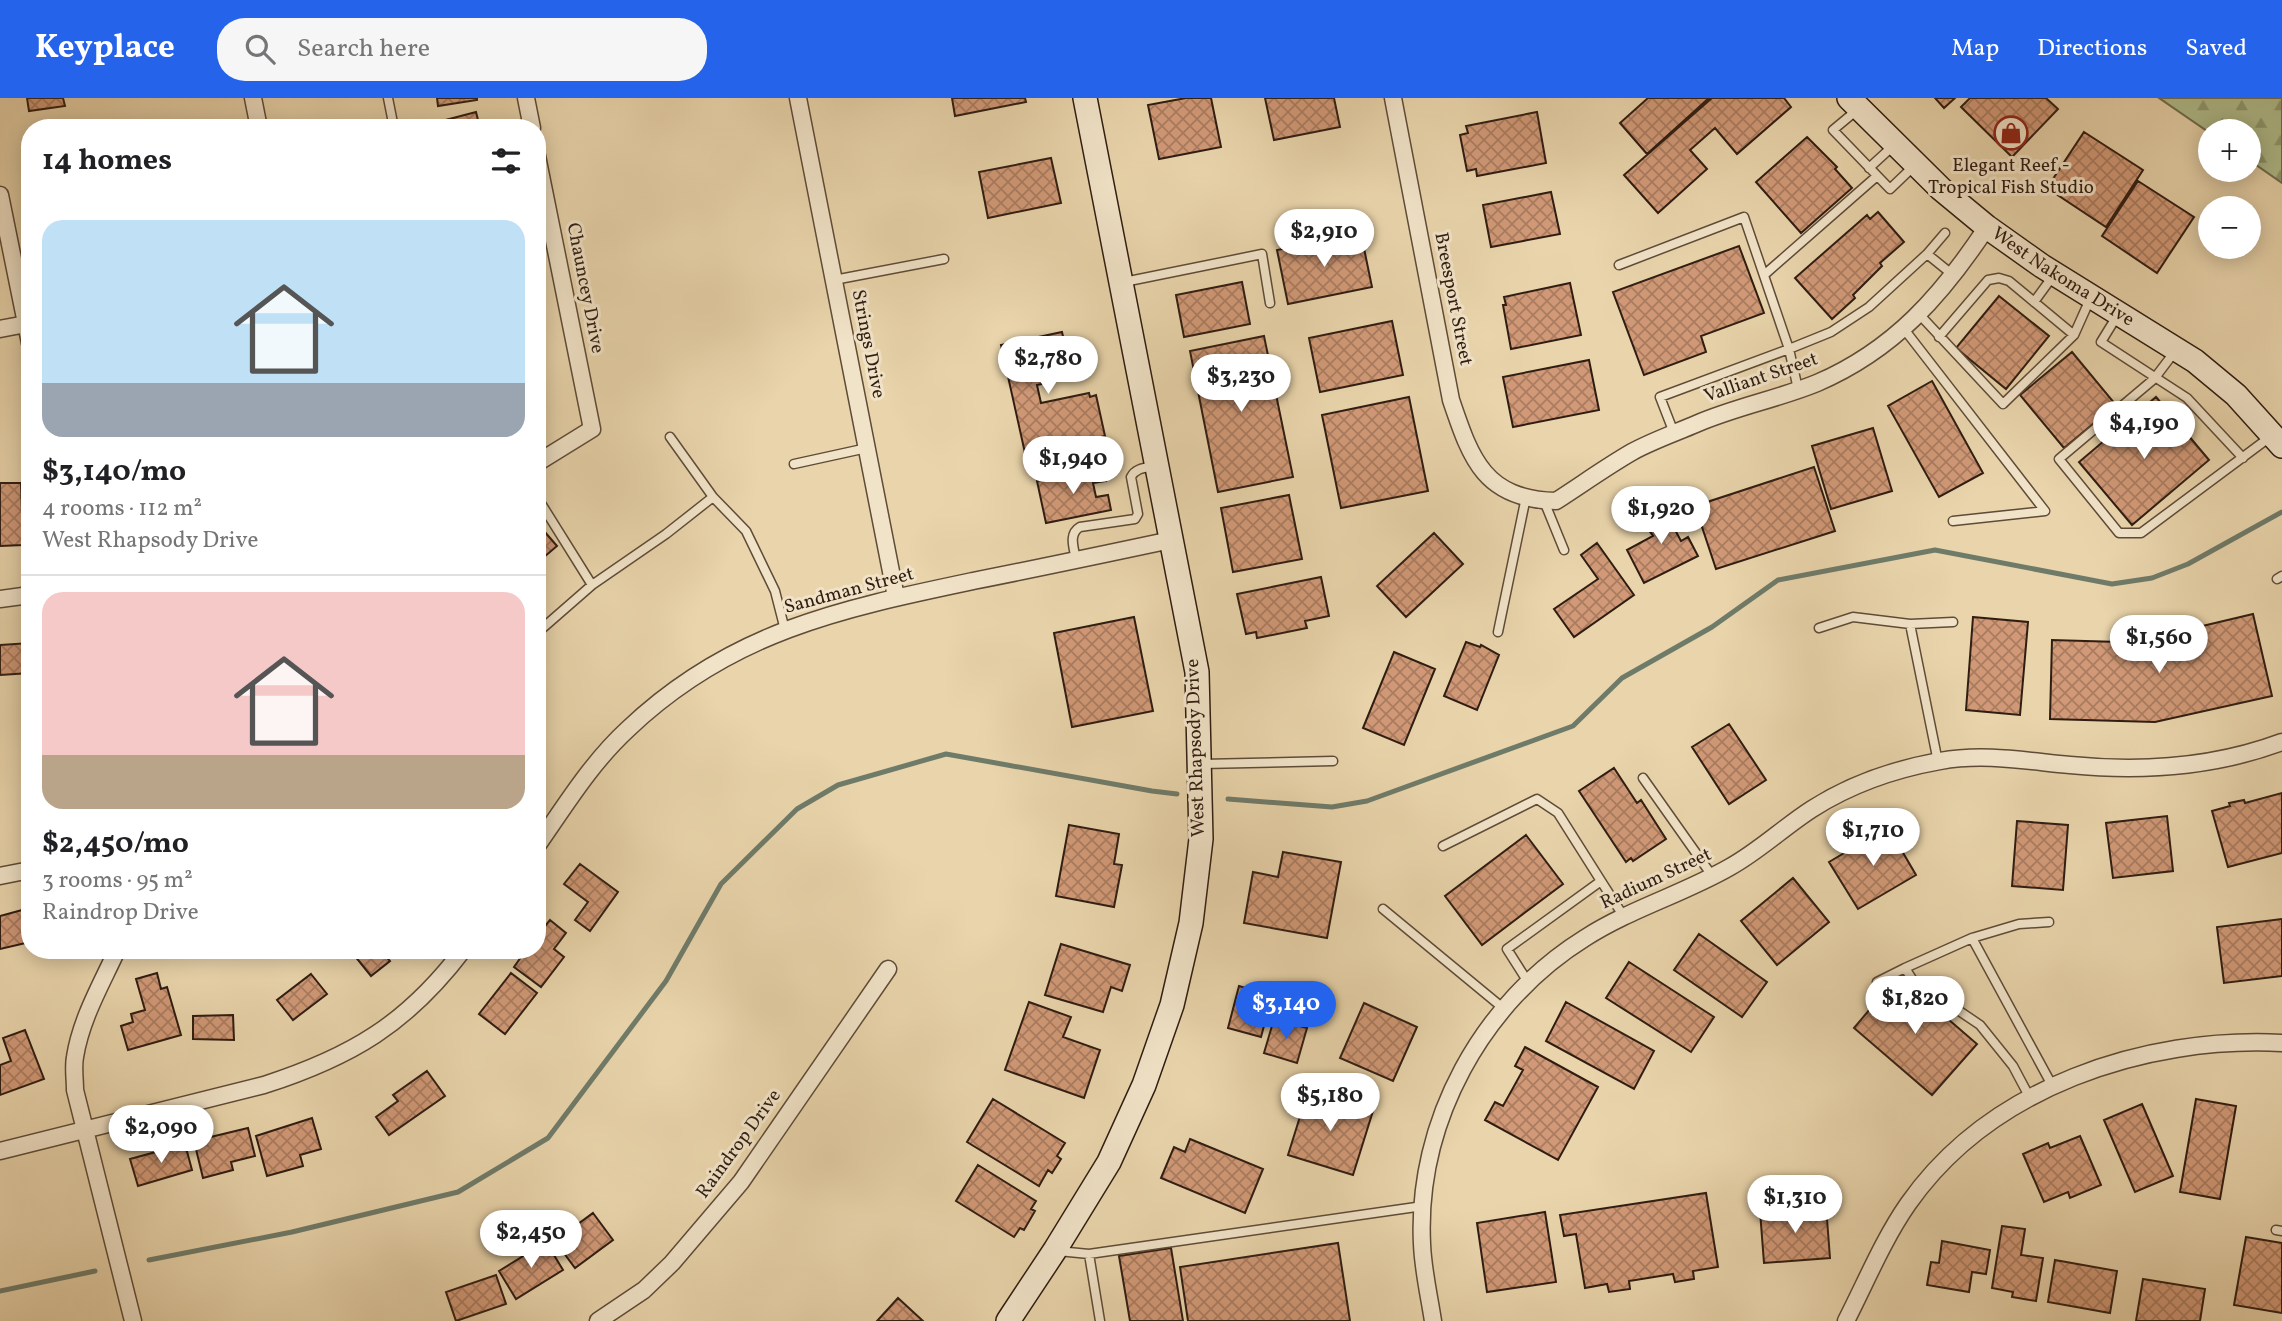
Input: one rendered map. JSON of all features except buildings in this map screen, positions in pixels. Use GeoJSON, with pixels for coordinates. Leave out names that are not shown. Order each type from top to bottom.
{"type":"FeatureCollection","features":[{"type":"Feature","properties":{"kind":"street"},"geometry":{"type":"LineString","coordinates":[[253,98],[257,119]]}},
{"type":"Feature","properties":{"kind":"street"},"geometry":{"type":"LineString","coordinates":[[526,98],[530,119]]}},
{"type":"Feature","properties":{"kind":"street","name":"Strings Drive"},"geometry":{"type":"LineString","coordinates":[[799,98],[896,597]]}},
{"type":"Feature","properties":{"kind":"street","name":"West Rhapsody Drive"},"geometry":{"type":"LineString","coordinates":[[1007,1321],[1109,1162],[1144,1085],[1172,1005],[1191,923],[1201,839],[1197,672],[1085,98]]}},
{"type":"Feature","properties":{"kind":"street","name":"Breesport Street"},"geometry":{"type":"LineString","coordinates":[[1393,98],[1451,400],[1467,446],[1482,471],[1507,493],[1526,497]]}},
{"type":"Feature","properties":{"kind":"street","name":"West Nakoma Drive"},"geometry":{"type":"LineString","coordinates":[[1854,103],[1941,189],[1987,227],[2118,315],[2195,361],[2236,395],[2277,441]]}},
{"type":"Feature","properties":{"kind":"street"},"geometry":{"type":"LineString","coordinates":[[0,195],[21,299]]}},
{"type":"Feature","properties":{"kind":"street","name":"Chauncey Drive"},"geometry":{"type":"LineString","coordinates":[[546,201],[592,429],[546,457]]}},
{"type":"Feature","properties":{"kind":"street","name":"Valliant Street"},"geometry":{"type":"LineString","coordinates":[[1544,501],[1556,501],[1634,451],[1699,422],[1798,389],[1846,369],[1875,351],[1919,314],[1953,275],[1987,227]]}},
{"type":"Feature","properties":{"kind":"street"},"geometry":{"type":"LineString","coordinates":[[0,329],[21,325]]}},
{"type":"Feature","properties":{"kind":"street"},"geometry":{"type":"LineString","coordinates":[[1526,497],[1544,501]]}},
{"type":"Feature","properties":{"kind":"street","name":"Sandman Street"},"geometry":{"type":"LineString","coordinates":[[546,833],[593,766],[628,729],[665,697],[706,668],[751,644],[838,611],[1171,540]]}},
{"type":"Feature","properties":{"kind":"street"},"geometry":{"type":"LineString","coordinates":[[0,599],[21,596]]}},
{"type":"Feature","properties":{"kind":"street","name":"Radium Street"},"geometry":{"type":"LineString","coordinates":[[1433,1321],[1425,1279],[1422,1242],[1427,1170],[1435,1135],[1462,1068],[1481,1037],[1503,1008],[1555,958],[1624,917],[1713,877],[1739,862],[1813,809],[1843,792],[1886,775],[1938,762],[1977,758],[2011,758],[2119,769],[2169,767],[2219,760],[2282,742]]}},
{"type":"Feature","properties":{"kind":"street"},"geometry":{"type":"LineString","coordinates":[[0,876],[21,872]]}},
{"type":"Feature","properties":{"kind":"street"},"geometry":{"type":"LineString","coordinates":[[113,959],[85,1020],[74,1060],[75,1090],[133,1321]]}},
{"type":"Feature","properties":{"kind":"street"},"geometry":{"type":"LineString","coordinates":[[0,1151],[302,1073],[338,1057],[391,1026],[425,994],[455,959]]}},
{"type":"Feature","properties":{"kind":"street","name":"Raindrop Drive"},"geometry":{"type":"LineString","coordinates":[[598,1321],[644,1290],[672,1263],[741,1182],[888,969]]}},
{"type":"Feature","properties":{"kind":"street"},"geometry":{"type":"LineString","coordinates":[[1846,1321],[1890,1233],[1928,1178],[1978,1130],[2011,1108],[2103,1066],[2152,1053],[2203,1045],[2282,1043]]}},
{"type":"Feature","properties":{"kind":"lane"},"geometry":{"type":"LineString","coordinates":[[388,98],[392,119]]}},
{"type":"Feature","properties":{"kind":"lane"},"geometry":{"type":"LineString","coordinates":[[1854,103],[1833,130],[1889,189],[1916,164]]}},
{"type":"Feature","properties":{"kind":"lane"},"geometry":{"type":"LineString","coordinates":[[1869,167],[1895,144]]}},
{"type":"Feature","properties":{"kind":"lane"},"geometry":{"type":"LineString","coordinates":[[1764,275],[1877,176]]}},
{"type":"Feature","properties":{"kind":"lane"},"geometry":{"type":"LineString","coordinates":[[1619,265],[1744,218],[1789,349],[1798,389]]}},
{"type":"Feature","properties":{"kind":"lane"},"geometry":{"type":"LineString","coordinates":[[1674,433],[1660,397],[1831,332],[1869,307],[1927,254],[1945,233]]}},
{"type":"Feature","properties":{"kind":"lane"},"geometry":{"type":"LineString","coordinates":[[1121,283],[1262,254],[1270,303]]}},
{"type":"Feature","properties":{"kind":"lane"},"geometry":{"type":"LineString","coordinates":[[1927,254],[1953,275]]}},
{"type":"Feature","properties":{"kind":"lane"},"geometry":{"type":"LineString","coordinates":[[835,280],[944,259]]}},
{"type":"Feature","properties":{"kind":"lane"},"geometry":{"type":"LineString","coordinates":[[2034,302],[2055,274]]}},
{"type":"Feature","properties":{"kind":"lane"},"geometry":{"type":"LineString","coordinates":[[1939,337],[1988,280],[1999,278],[2009,281],[2074,335]]}},
{"type":"Feature","properties":{"kind":"lane"},"geometry":{"type":"LineString","coordinates":[[1919,314],[2003,404],[2074,335],[2091,297]]}},
{"type":"Feature","properties":{"kind":"lane"},"geometry":{"type":"LineString","coordinates":[[2118,315],[2101,342],[2187,398],[2243,458]]}},
{"type":"Feature","properties":{"kind":"lane"},"geometry":{"type":"LineString","coordinates":[[1904,329],[2045,511],[1952,521]]}},
{"type":"Feature","properties":{"kind":"lane"},"geometry":{"type":"LineString","coordinates":[[2176,350],[2154,379],[2059,459],[2119,533],[2141,533],[2243,458],[2277,441]]}},
{"type":"Feature","properties":{"kind":"lane"},"geometry":{"type":"LineString","coordinates":[[670,437],[713,497],[746,531],[775,590],[785,630]]}},
{"type":"Feature","properties":{"kind":"lane"},"geometry":{"type":"LineString","coordinates":[[794,464],[867,448]]}},
{"type":"Feature","properties":{"kind":"lane"},"geometry":{"type":"LineString","coordinates":[[1076,560],[1072,537],[1076,530],[1135,519],[1138,514],[1131,477],[1133,472],[1139,469],[1156,466]]}},
{"type":"Feature","properties":{"kind":"lane"},"geometry":{"type":"LineString","coordinates":[[546,625],[592,585],[713,497]]}},
{"type":"Feature","properties":{"kind":"lane"},"geometry":{"type":"LineString","coordinates":[[1498,632],[1526,497]]}},
{"type":"Feature","properties":{"kind":"lane"},"geometry":{"type":"LineString","coordinates":[[1544,501],[1564,551]]}},
{"type":"Feature","properties":{"kind":"lane"},"geometry":{"type":"LineString","coordinates":[[546,511],[592,585]]}},
{"type":"Feature","properties":{"kind":"lane"},"geometry":{"type":"LineString","coordinates":[[1819,628],[1853,617],[1910,624],[1953,622]]}},
{"type":"Feature","properties":{"kind":"lane"},"geometry":{"type":"LineString","coordinates":[[1910,624],[1938,762]]}},
{"type":"Feature","properties":{"kind":"lane"},"geometry":{"type":"LineString","coordinates":[[1199,764],[1333,761]]}},
{"type":"Feature","properties":{"kind":"lane"},"geometry":{"type":"LineString","coordinates":[[1643,778],[1713,877]]}},
{"type":"Feature","properties":{"kind":"lane"},"geometry":{"type":"LineString","coordinates":[[1443,846],[1537,799],[1558,813],[1624,917]]}},
{"type":"Feature","properties":{"kind":"lane"},"geometry":{"type":"LineString","coordinates":[[1528,982],[1507,950],[1601,881]]}},
{"type":"Feature","properties":{"kind":"lane"},"geometry":{"type":"LineString","coordinates":[[1383,909],[1503,1008]]}},
{"type":"Feature","properties":{"kind":"lane"},"geometry":{"type":"LineString","coordinates":[[1877,982],[1972,938],[2019,924],[2049,922]]}},
{"type":"Feature","properties":{"kind":"lane"},"geometry":{"type":"LineString","coordinates":[[1972,938],[2053,1087]]}},
{"type":"Feature","properties":{"kind":"lane"},"geometry":{"type":"LineString","coordinates":[[1905,968],[1912,979],[1980,1025],[2013,1066],[2030,1098]]}},
{"type":"Feature","properties":{"kind":"lane"},"geometry":{"type":"LineString","coordinates":[[1055,1250],[1089,1254],[1423,1206]]}},
{"type":"Feature","properties":{"kind":"lane"},"geometry":{"type":"LineString","coordinates":[[1089,1254],[1100,1321]]}},
{"type":"Feature","properties":{"kind":"green space"},"geometry":{"type":"Polygon","coordinates":[[[2159,98],[2282,98],[2282,183],[2261,168],[2261,119],[2198,119],[2198,125],[2159,98]]]}},
{"type":"Feature","properties":{"kind":"waterway"},"geometry":{"type":"LineString","coordinates":[[1228,799],[1332,807],[1367,801],[1573,726],[1622,678],[1712,627],[1778,580],[1935,550],[2112,584],[2152,578],[2188,564],[2282,512]]}},
{"type":"Feature","properties":{"kind":"waterway"},"geometry":{"type":"LineString","coordinates":[[149,1260],[292,1232],[458,1192],[548,1138],[666,981],[721,884],[797,809],[838,785],[946,754],[1177,794]]}},
{"type":"Feature","properties":{"kind":"waterway"},"geometry":{"type":"LineString","coordinates":[[0,1291],[95,1271]]}},
{"type":"Feature","properties":{"kind":"place","name":"Elegant Reef - Tropical Fish Studio"},"geometry":{"type":"Point","coordinates":[2011,133]}}]}
